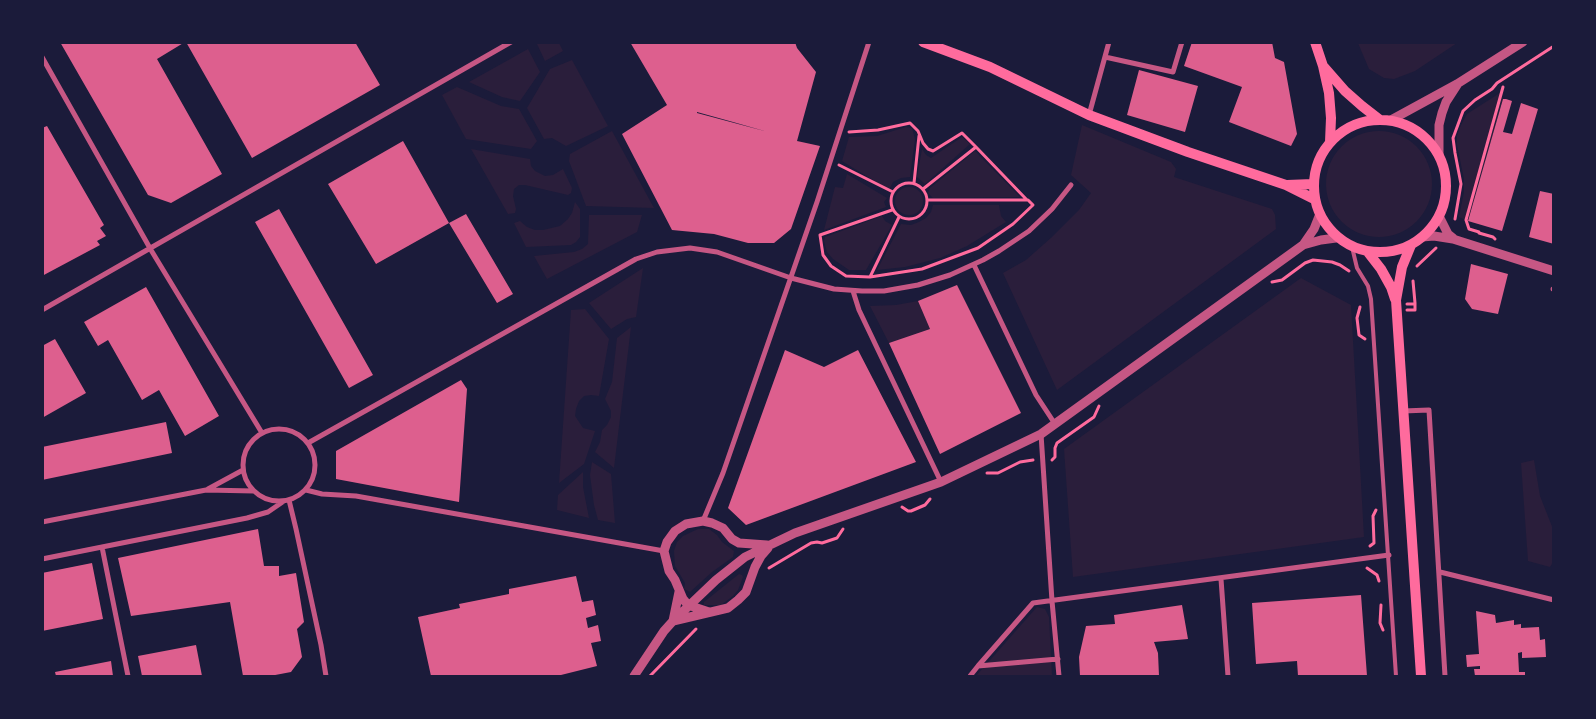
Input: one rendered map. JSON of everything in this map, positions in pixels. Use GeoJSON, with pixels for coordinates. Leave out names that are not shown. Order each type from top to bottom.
{"type":"FeatureCollection","features":[{"type":"Feature","properties":{"kind":"main road"},"geometry":{"type":"LineString","coordinates":[[923,42],[990,67],[1089,114],[1188,152],[1286,185],[1314,199]]}},
{"type":"Feature","properties":{"kind":"main road"},"geometry":{"type":"LineString","coordinates":[[1315,42],[1323,66],[1330,110],[1330,142]]}},
{"type":"Feature","properties":{"kind":"main road"},"geometry":{"type":"LineString","coordinates":[[1323,66],[1345,91],[1362,106],[1385,120],[1411,127],[1425,137],[1434,146],[1445,172],[1446,190],[1442,210],[1431,228],[1422,237],[1404,248],[1388,251],[1367,251],[1352,247],[1336,238],[1328,228],[1314,199],[1314,176],[1320,157],[1330,142],[1349,127],[1358,123],[1385,120]]}},
{"type":"Feature","properties":{"kind":"main road"},"geometry":{"type":"LineString","coordinates":[[1286,185],[1314,184]]}},
{"type":"Feature","properties":{"kind":"main road"},"geometry":{"type":"LineString","coordinates":[[1411,245],[1402,267],[1396,300],[1421,676]]}},
{"type":"Feature","properties":{"kind":"main road"},"geometry":{"type":"LineString","coordinates":[[1367,251],[1384,274],[1396,300]]}},
{"type":"Feature","properties":{"kind":"street"},"geometry":{"type":"LineString","coordinates":[[42,310],[151,250],[512,42]]}},
{"type":"Feature","properties":{"kind":"street"},"geometry":{"type":"LineString","coordinates":[[703,521],[723,473],[791,278],[869,42]]}},
{"type":"Feature","properties":{"kind":"street"},"geometry":{"type":"LineString","coordinates":[[1089,114],[1109,42]]}},
{"type":"Feature","properties":{"kind":"street"},"geometry":{"type":"LineString","coordinates":[[1105,57],[1173,72],[1182,42]]}},
{"type":"Feature","properties":{"kind":"street"},"geometry":{"type":"LineString","coordinates":[[1385,120],[1458,84],[1523,42]]}},
{"type":"Feature","properties":{"kind":"street"},"geometry":{"type":"LineString","coordinates":[[42,57],[151,250],[262,433]]}},
{"type":"Feature","properties":{"kind":"street"},"geometry":{"type":"LineString","coordinates":[[1439,156],[1439,125],[1442,113],[1446,102],[1458,84]]}},
{"type":"Feature","properties":{"kind":"street"},"geometry":{"type":"LineString","coordinates":[[308,443],[636,259],[657,252],[690,248],[717,252],[791,278],[834,289],[884,291],[918,285],[950,274],[974,265],[999,251],[1029,231],[1052,209],[1071,185]]}},
{"type":"Feature","properties":{"kind":"street"},"geometry":{"type":"LineString","coordinates":[[634,676],[664,632],[688,605],[746,557],[795,533],[941,482],[1042,434],[1303,245],[1314,229],[1320,214]]}},
{"type":"Feature","properties":{"kind":"street"},"geometry":{"type":"LineString","coordinates":[[1439,216],[1448,234],[1455,239]]}},
{"type":"Feature","properties":{"kind":"street"},"geometry":{"type":"LineString","coordinates":[[1422,237],[1434,236],[1455,239],[1554,271]]}},
{"type":"Feature","properties":{"kind":"street"},"geometry":{"type":"LineString","coordinates":[[1303,245],[1336,238]]}},
{"type":"Feature","properties":{"kind":"street"},"geometry":{"type":"LineString","coordinates":[[974,265],[1036,395],[1055,424]]}},
{"type":"Feature","properties":{"kind":"street"},"geometry":{"type":"LineString","coordinates":[[853,291],[859,310],[941,482]]}},
{"type":"Feature","properties":{"kind":"street"},"geometry":{"type":"LineString","coordinates":[[1403,411],[1429,410],[1445,676]]}},
{"type":"Feature","properties":{"kind":"street"},"geometry":{"type":"LineString","coordinates":[[278,428],[298,434],[308,443],[314,453],[315,468],[311,482],[306,490],[294,498],[268,500],[254,491],[248,484],[243,470],[244,453],[248,445],[258,435],[278,428]]}},
{"type":"Feature","properties":{"kind":"street"},"geometry":{"type":"LineString","coordinates":[[1042,434],[1052,601],[1059,676]]}},
{"type":"Feature","properties":{"kind":"street"},"geometry":{"type":"LineString","coordinates":[[206,490],[243,470]]}},
{"type":"Feature","properties":{"kind":"street"},"geometry":{"type":"LineString","coordinates":[[42,522],[206,490],[254,491]]}},
{"type":"Feature","properties":{"kind":"street"},"geometry":{"type":"LineString","coordinates":[[306,490],[322,494],[356,496],[664,551]]}},
{"type":"Feature","properties":{"kind":"street"},"geometry":{"type":"LineString","coordinates":[[42,559],[247,518],[268,512],[286,500]]}},
{"type":"Feature","properties":{"kind":"street"},"geometry":{"type":"LineString","coordinates":[[286,500],[296,529],[326,676]]}},
{"type":"Feature","properties":{"kind":"street"},"geometry":{"type":"LineString","coordinates":[[709,612],[688,605],[669,571],[664,551],[674,531],[686,524],[703,521],[723,528],[746,557],[751,566],[752,575]]}},
{"type":"Feature","properties":{"kind":"street"},"geometry":{"type":"LineString","coordinates":[[732,539],[739,543],[770,546]]}},
{"type":"Feature","properties":{"kind":"street"},"geometry":{"type":"LineString","coordinates":[[673,621],[728,608],[746,592],[761,556],[770,546]]}},
{"type":"Feature","properties":{"kind":"street"},"geometry":{"type":"LineString","coordinates":[[102,547],[128,676]]}},
{"type":"Feature","properties":{"kind":"street"},"geometry":{"type":"LineString","coordinates":[[970,676],[1033,603],[1389,555]]}},
{"type":"Feature","properties":{"kind":"street"},"geometry":{"type":"LineString","coordinates":[[1440,572],[1554,600]]}},
{"type":"Feature","properties":{"kind":"street"},"geometry":{"type":"LineString","coordinates":[[1221,579],[1228,676]]}},
{"type":"Feature","properties":{"kind":"street"},"geometry":{"type":"LineString","coordinates":[[673,621],[679,590]]}},
{"type":"Feature","properties":{"kind":"street"},"geometry":{"type":"LineString","coordinates":[[978,666],[1058,659]]}},
{"type":"Feature","properties":{"kind":"lane"},"geometry":{"type":"LineString","coordinates":[[1352,247],[1357,268],[1368,286],[1371,299],[1396,676]]}},
{"type":"Feature","properties":{"kind":"path"},"geometry":{"type":"LineString","coordinates":[[1455,239],[1460,228],[1456,224],[1455,214],[1461,184],[1453,138],[1460,117],[1466,107],[1488,92],[1497,83],[1554,46]]}},
{"type":"Feature","properties":{"kind":"path"},"geometry":{"type":"LineString","coordinates":[[1479,232],[1469,229],[1466,220],[1504,87]]}},
{"type":"Feature","properties":{"kind":"path"},"geometry":{"type":"LineString","coordinates":[[820,229],[823,255],[831,266],[846,276],[870,277],[922,269],[978,248],[1013,224],[1033,205],[962,133],[933,151],[928,149],[910,123],[878,130],[848,132]]}},
{"type":"Feature","properties":{"kind":"path"},"geometry":{"type":"LineString","coordinates":[[914,183],[920,136]]}},
{"type":"Feature","properties":{"kind":"path"},"geometry":{"type":"LineString","coordinates":[[923,189],[976,147]]}},
{"type":"Feature","properties":{"kind":"path"},"geometry":{"type":"LineString","coordinates":[[836,173],[840,157]]}},
{"type":"Feature","properties":{"kind":"path"},"geometry":{"type":"LineString","coordinates":[[838,165],[893,192]]}},
{"type":"Feature","properties":{"kind":"path"},"geometry":{"type":"LineString","coordinates":[[914,183],[923,189],[928,200],[925,211],[910,220],[899,217],[892,210],[890,198],[893,192],[902,184],[914,183]]}},
{"type":"Feature","properties":{"kind":"path"},"geometry":{"type":"LineString","coordinates":[[928,200],[1028,200]]}},
{"type":"Feature","properties":{"kind":"path"},"geometry":{"type":"LineString","coordinates":[[820,235],[892,210]]}},
{"type":"Feature","properties":{"kind":"path"},"geometry":{"type":"LineString","coordinates":[[870,277],[899,217]]}},
{"type":"Feature","properties":{"kind":"path"},"geometry":{"type":"LineString","coordinates":[[1415,268],[1435,249],[1439,249]]}},
{"type":"Feature","properties":{"kind":"path"},"geometry":{"type":"LineString","coordinates":[[1284,279],[1305,264],[1316,260],[1340,265],[1351,274]]}},
{"type":"Feature","properties":{"kind":"path"},"geometry":{"type":"LineString","coordinates":[[1413,276],[1415,303],[1413,304]]}},
{"type":"Feature","properties":{"kind":"path"},"geometry":{"type":"LineString","coordinates":[[1358,316],[1360,306]]}},
{"type":"Feature","properties":{"kind":"path"},"geometry":{"type":"LineString","coordinates":[[1051,460],[1055,457],[1057,443],[1092,419]]}},
{"type":"Feature","properties":{"kind":"path"},"geometry":{"type":"LineString","coordinates":[[1008,468],[1020,462],[1033,460]]}},
{"type":"Feature","properties":{"kind":"path"},"geometry":{"type":"LineString","coordinates":[[913,510],[923,506]]}},
{"type":"Feature","properties":{"kind":"path"},"geometry":{"type":"LineString","coordinates":[[1366,550],[1374,543],[1373,520]]}},
{"type":"Feature","properties":{"kind":"path"},"geometry":{"type":"LineString","coordinates":[[824,543],[834,539]]}},
{"type":"Feature","properties":{"kind":"path"},"geometry":{"type":"LineString","coordinates":[[1368,568],[1377,575],[1379,584]]}},
{"type":"Feature","properties":{"kind":"path"},"geometry":{"type":"LineString","coordinates":[[1380,600],[1380,623]]}},
{"type":"Feature","properties":{"kind":"shaded area"},"geometry":{"type":"Polygon","coordinates":[[[559,43],[563,51],[545,61],[537,44],[559,43]]]}},
{"type":"Feature","properties":{"kind":"shaded area"},"geometry":{"type":"Polygon","coordinates":[[[1358,43],[1457,43],[1415,71],[1394,79],[1384,78],[1369,69],[1358,43]]]}},
{"type":"Feature","properties":{"kind":"shaded area"},"geometry":{"type":"Polygon","coordinates":[[[528,49],[540,72],[520,101],[502,97],[469,82],[528,49]]]}},
{"type":"Feature","properties":{"kind":"shaded area"},"geometry":{"type":"Polygon","coordinates":[[[572,60],[608,126],[566,146],[552,138],[544,139],[527,108],[550,69],[572,60]]]}},
{"type":"Feature","properties":{"kind":"shaded area"},"geometry":{"type":"Polygon","coordinates":[[[457,87],[501,106],[519,109],[537,141],[531,149],[466,139],[442,95],[457,87]]]}},
{"type":"Feature","properties":{"kind":"shaded area"},"geometry":{"type":"Polygon","coordinates":[[[1500,93],[1503,99],[1468,221],[1459,217],[1464,192],[1464,179],[1457,136],[1467,114],[1500,93]]]}},
{"type":"Feature","properties":{"kind":"shaded area"},"geometry":{"type":"Polygon","coordinates":[[[1082,125],[1171,162],[1176,169],[1174,177],[1272,209],[1275,215],[1276,229],[1057,390],[1003,273],[1026,260],[1052,237],[1079,210],[1091,193],[1071,175],[1082,125]]]}},
{"type":"Feature","properties":{"kind":"shaded area"},"geometry":{"type":"Polygon","coordinates":[[[906,127],[912,128],[915,139],[910,177],[901,178],[893,182],[889,190],[842,161],[849,137],[877,136],[906,127]]]}},
{"type":"Feature","properties":{"kind":"shaded area"},"geometry":{"type":"Polygon","coordinates":[[[612,131],[654,208],[586,206],[569,161],[570,154],[612,131]]]}},
{"type":"Feature","properties":{"kind":"shaded area"},"geometry":{"type":"Polygon","coordinates":[[[1379,131],[1399,135],[1416,147],[1428,164],[1432,184],[1428,204],[1416,221],[1399,233],[1379,237],[1359,233],[1342,221],[1330,204],[1326,184],[1330,164],[1342,147],[1359,135],[1379,131]]]}},
{"type":"Feature","properties":{"kind":"shaded area"},"geometry":{"type":"Polygon","coordinates":[[[962,137],[970,144],[925,184],[917,177],[922,149],[931,158],[962,137]]]}},
{"type":"Feature","properties":{"kind":"shaded area"},"geometry":{"type":"Polygon","coordinates":[[[471,149],[530,159],[531,166],[535,171],[545,176],[553,175],[563,169],[572,188],[571,193],[568,195],[519,185],[514,189],[513,196],[515,213],[508,214],[471,149]]]}},
{"type":"Feature","properties":{"kind":"shaded area"},"geometry":{"type":"Polygon","coordinates":[[[975,151],[1020,197],[933,198],[928,193],[930,188],[975,151]]]}},
{"type":"Feature","properties":{"kind":"shaded area"},"geometry":{"type":"Polygon","coordinates":[[[847,174],[887,198],[884,202],[886,207],[824,230],[835,187],[843,188],[847,174]]]}},
{"type":"Feature","properties":{"kind":"shaded area"},"geometry":{"type":"Polygon","coordinates":[[[909,187],[919,191],[923,201],[919,211],[909,215],[899,211],[895,201],[899,191],[909,187]]]}},
{"type":"Feature","properties":{"kind":"shaded area"},"geometry":{"type":"Polygon","coordinates":[[[575,202],[580,209],[580,237],[576,242],[571,245],[526,247],[514,223],[520,221],[527,227],[535,230],[560,226],[572,213],[575,202]]]}},
{"type":"Feature","properties":{"kind":"shaded area"},"geometry":{"type":"Polygon","coordinates":[[[933,205],[999,205],[1001,216],[1006,222],[967,246],[940,258],[905,267],[877,270],[901,224],[911,225],[926,218],[931,212],[933,205]]]}},
{"type":"Feature","properties":{"kind":"shaded area"},"geometry":{"type":"Polygon","coordinates":[[[589,215],[642,215],[637,232],[547,279],[534,256],[574,252],[582,249],[588,244],[589,215]]]}},
{"type":"Feature","properties":{"kind":"shaded area"},"geometry":{"type":"Polygon","coordinates":[[[882,216],[885,221],[892,225],[866,270],[849,270],[833,259],[827,252],[824,241],[825,237],[882,216]]]}},
{"type":"Feature","properties":{"kind":"shaded area"},"geometry":{"type":"Polygon","coordinates":[[[643,268],[636,317],[627,319],[611,329],[589,303],[643,268]]]}},
{"type":"Feature","properties":{"kind":"shaded area"},"geometry":{"type":"Polygon","coordinates":[[[1301,278],[1351,305],[1364,537],[1073,577],[1064,449],[1301,278]]]}},
{"type":"Feature","properties":{"kind":"shaded area"},"geometry":{"type":"Polygon","coordinates":[[[918,301],[930,329],[889,343],[870,306],[896,305],[918,301]]]}},
{"type":"Feature","properties":{"kind":"shaded area"},"geometry":{"type":"Polygon","coordinates":[[[585,309],[609,339],[599,396],[584,396],[579,401],[576,409],[575,416],[583,428],[595,431],[584,464],[559,483],[571,310],[585,309]]]}},
{"type":"Feature","properties":{"kind":"shaded area"},"geometry":{"type":"Polygon","coordinates":[[[631,327],[614,468],[595,452],[600,442],[602,430],[611,417],[611,411],[605,399],[612,382],[617,338],[631,327]]]}},
{"type":"Feature","properties":{"kind":"shaded area"},"geometry":{"type":"Polygon","coordinates":[[[1534,460],[1540,496],[1553,529],[1553,562],[1550,567],[1528,561],[1521,463],[1534,460]]]}},
{"type":"Feature","properties":{"kind":"shaded area"},"geometry":{"type":"Polygon","coordinates":[[[592,462],[611,474],[615,523],[598,520],[590,475],[592,462]]]}},
{"type":"Feature","properties":{"kind":"shaded area"},"geometry":{"type":"Polygon","coordinates":[[[583,472],[583,487],[589,518],[557,510],[558,495],[583,472]]]}},
{"type":"Feature","properties":{"kind":"shaded area"},"geometry":{"type":"Polygon","coordinates":[[[698,529],[709,529],[734,551],[733,557],[712,572],[690,592],[684,589],[685,583],[675,566],[674,551],[677,542],[683,536],[698,529]]]}},
{"type":"Feature","properties":{"kind":"shaded area"},"geometry":{"type":"Polygon","coordinates":[[[739,574],[743,577],[738,590],[733,596],[721,605],[704,605],[704,602],[739,574]]]}},
{"type":"Feature","properties":{"kind":"shaded area"},"geometry":{"type":"Polygon","coordinates":[[[1037,607],[1045,609],[1049,617],[1052,676],[976,676],[1037,607]]]}},
{"type":"Feature","properties":{"kind":"building"},"geometry":{"type":"Polygon","coordinates":[[[60,42],[185,42],[157,59],[222,174],[171,203],[148,195],[60,42]]]}},
{"type":"Feature","properties":{"kind":"building"},"geometry":{"type":"Polygon","coordinates":[[[186,42],[355,42],[380,85],[252,158],[186,42]]]}},
{"type":"Feature","properties":{"kind":"building"},"geometry":{"type":"Polygon","coordinates":[[[630,42],[795,42],[797,48],[816,72],[797,141],[820,146],[791,229],[774,243],[748,243],[714,234],[672,230],[622,134],[667,105],[630,42]],[[697,112],[697,113],[768,132],[697,112]]]}},
{"type":"Feature","properties":{"kind":"building"},"geometry":{"type":"Polygon","coordinates":[[[1192,42],[1272,42],[1275,58],[1284,62],[1297,134],[1291,146],[1229,122],[1242,87],[1184,66],[1192,42]]]}},
{"type":"Feature","properties":{"kind":"building"},"geometry":{"type":"Polygon","coordinates":[[[1139,70],[1198,86],[1185,132],[1127,115],[1139,70]]]}},
{"type":"Feature","properties":{"kind":"building"},"geometry":{"type":"Polygon","coordinates":[[[1503,99],[1512,101],[1503,132],[1512,134],[1521,103],[1538,109],[1502,231],[1468,221],[1503,99]]]}},
{"type":"Feature","properties":{"kind":"building"},"geometry":{"type":"Polygon","coordinates":[[[47,126],[104,225],[100,228],[106,236],[97,241],[100,245],[42,276],[42,128],[47,126]]]}},
{"type":"Feature","properties":{"kind":"building"},"geometry":{"type":"Polygon","coordinates":[[[403,141],[449,223],[376,264],[328,184],[403,141]]]}},
{"type":"Feature","properties":{"kind":"building"},"geometry":{"type":"Polygon","coordinates":[[[1540,191],[1554,194],[1554,244],[1529,237],[1540,191]]]}},
{"type":"Feature","properties":{"kind":"building"},"geometry":{"type":"Polygon","coordinates":[[[279,209],[373,375],[349,388],[255,222],[279,209]]]}},
{"type":"Feature","properties":{"kind":"building"},"geometry":{"type":"Polygon","coordinates":[[[466,214],[513,294],[497,303],[449,223],[466,214]]]}},
{"type":"Feature","properties":{"kind":"building"},"geometry":{"type":"Polygon","coordinates":[[[1471,264],[1508,274],[1498,314],[1472,309],[1465,299],[1471,264]]]}},
{"type":"Feature","properties":{"kind":"building"},"geometry":{"type":"Polygon","coordinates":[[[957,285],[1021,413],[940,454],[889,343],[930,329],[918,301],[957,285]]]}},
{"type":"Feature","properties":{"kind":"building"},"geometry":{"type":"Polygon","coordinates":[[[146,287],[219,416],[185,436],[159,390],[142,400],[108,340],[98,346],[84,322],[146,287]]]}},
{"type":"Feature","properties":{"kind":"building"},"geometry":{"type":"Polygon","coordinates":[[[55,339],[86,393],[42,418],[42,346],[55,339]]]}},
{"type":"Feature","properties":{"kind":"building"},"geometry":{"type":"Polygon","coordinates":[[[785,350],[824,367],[858,350],[916,462],[746,525],[728,508],[785,350]]]}},
{"type":"Feature","properties":{"kind":"building"},"geometry":{"type":"Polygon","coordinates":[[[461,380],[467,389],[459,502],[336,479],[336,451],[461,380]]]}},
{"type":"Feature","properties":{"kind":"building"},"geometry":{"type":"Polygon","coordinates":[[[166,422],[172,453],[42,480],[42,447],[166,422]]]}},
{"type":"Feature","properties":{"kind":"building"},"geometry":{"type":"Polygon","coordinates":[[[258,529],[264,566],[279,566],[279,576],[296,573],[304,622],[297,629],[302,657],[291,672],[270,676],[243,676],[230,602],[131,616],[118,558],[258,529]]]}},
{"type":"Feature","properties":{"kind":"building"},"geometry":{"type":"Polygon","coordinates":[[[92,563],[103,619],[42,631],[42,573],[92,563]]]}},
{"type":"Feature","properties":{"kind":"building"},"geometry":{"type":"Polygon","coordinates":[[[576,576],[582,602],[593,600],[596,615],[586,618],[588,628],[598,625],[601,641],[591,643],[597,666],[557,676],[431,676],[418,617],[460,608],[459,604],[509,594],[509,589],[576,576]]]}},
{"type":"Feature","properties":{"kind":"building"},"geometry":{"type":"Polygon","coordinates":[[[1361,595],[1367,676],[1298,676],[1297,661],[1256,664],[1252,603],[1361,595]]]}},
{"type":"Feature","properties":{"kind":"building"},"geometry":{"type":"Polygon","coordinates":[[[1182,605],[1188,639],[1154,642],[1158,653],[1159,676],[1080,676],[1079,657],[1086,626],[1115,624],[1114,615],[1182,605]]]}},
{"type":"Feature","properties":{"kind":"building"},"geometry":{"type":"Polygon","coordinates":[[[1476,611],[1495,615],[1496,623],[1514,620],[1514,625],[1521,624],[1521,628],[1539,627],[1540,640],[1545,639],[1546,657],[1522,658],[1522,652],[1518,653],[1519,672],[1525,672],[1525,676],[1475,676],[1474,669],[1480,669],[1480,666],[1467,667],[1466,655],[1479,654],[1476,611]]]}},
{"type":"Feature","properties":{"kind":"building"},"geometry":{"type":"Polygon","coordinates":[[[196,645],[202,676],[142,676],[138,656],[196,645]]]}},
{"type":"Feature","properties":{"kind":"building"},"geometry":{"type":"Polygon","coordinates":[[[111,661],[113,676],[56,676],[55,672],[111,661]]]}}]}
